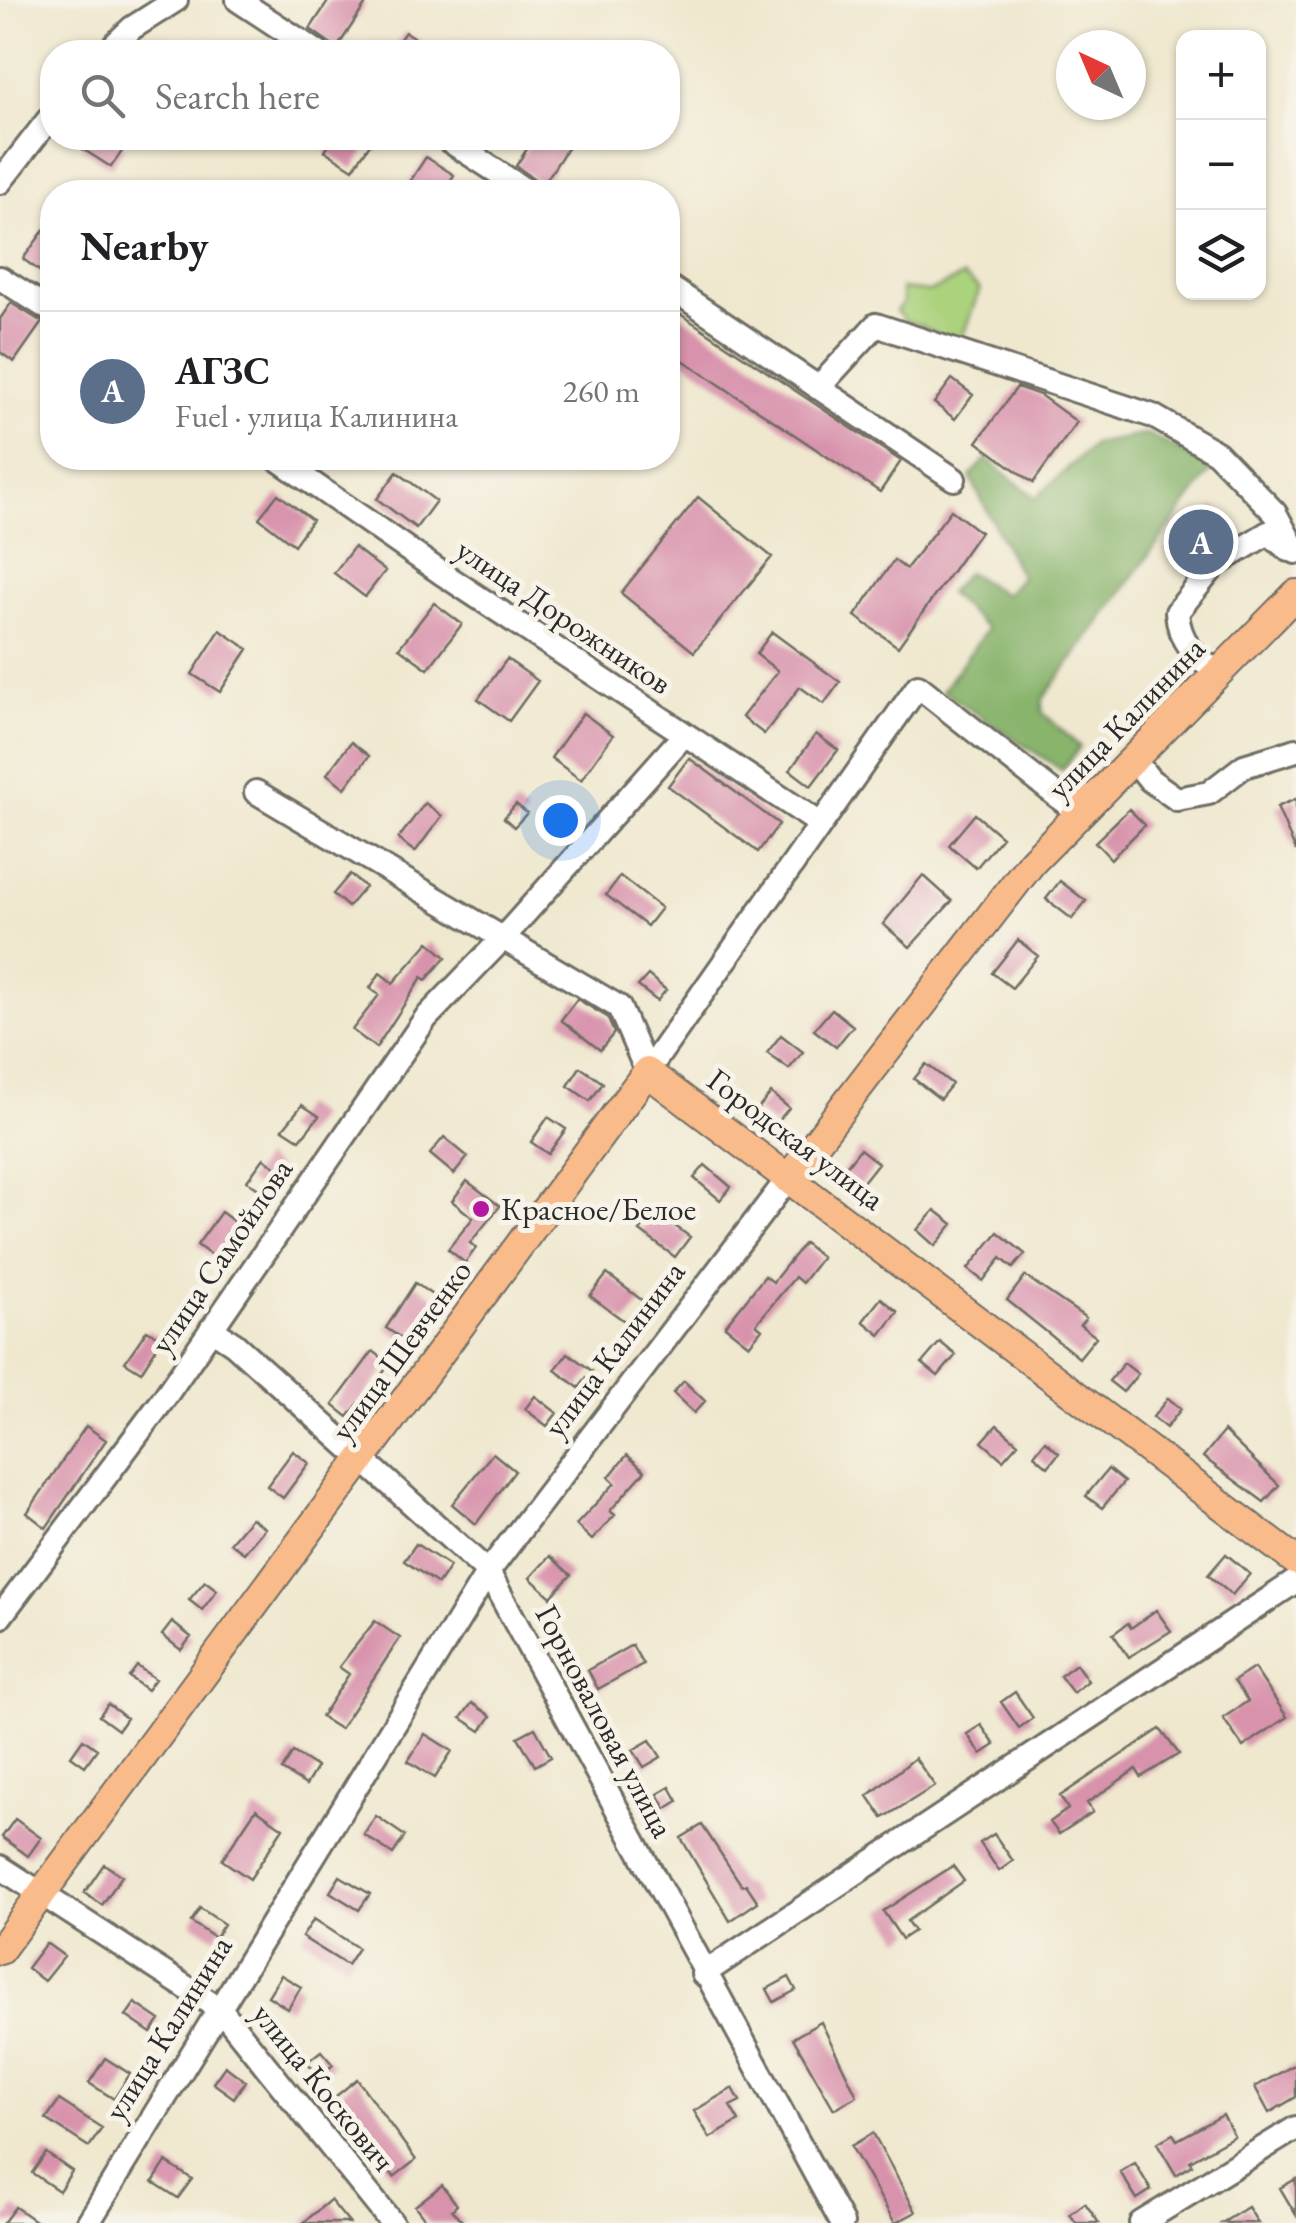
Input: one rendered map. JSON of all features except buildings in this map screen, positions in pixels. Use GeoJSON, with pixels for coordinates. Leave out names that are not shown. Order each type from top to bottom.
{"type":"FeatureCollection","features":[{"type":"Feature","properties":{"kind":"main road","name":"улица Калинина"},"geometry":{"type":"LineString","coordinates":[[790,1176],[1032,862],[1296,594]]}},
{"type":"Feature","properties":{"kind":"main road","name":"Городская улица"},"geometry":{"type":"LineString","coordinates":[[646,1072],[790,1176],[1296,1561]]}},
{"type":"Feature","properties":{"kind":"main road","name":"улица Шевченко"},"geometry":{"type":"LineString","coordinates":[[0,1950],[646,1072]]}},
{"type":"Feature","properties":{"kind":"street"},"geometry":{"type":"LineString","coordinates":[[120,40],[176,0]]}},
{"type":"Feature","properties":{"kind":"street"},"geometry":{"type":"LineString","coordinates":[[238,0],[299,40]]}},
{"type":"Feature","properties":{"kind":"street"},"geometry":{"type":"LineString","coordinates":[[0,182],[40,130]]}},
{"type":"Feature","properties":{"kind":"street"},"geometry":{"type":"LineString","coordinates":[[463,150],[510,180]]}},
{"type":"Feature","properties":{"kind":"street"},"geometry":{"type":"LineString","coordinates":[[0,278],[40,303]]}},
{"type":"Feature","properties":{"kind":"street"},"geometry":{"type":"LineString","coordinates":[[680,294],[954,479]]}},
{"type":"Feature","properties":{"kind":"street"},"geometry":{"type":"LineString","coordinates":[[818,388],[876,325],[1154,416],[1217,453],[1275,513],[1296,554]]}},
{"type":"Feature","properties":{"kind":"street","name":"улица Дорожников"},"geometry":{"type":"LineString","coordinates":[[294,470],[819,823]]}},
{"type":"Feature","properties":{"kind":"street"},"geometry":{"type":"LineString","coordinates":[[1218,673],[1194,656],[1178,632],[1176,612],[1216,564],[1268,534],[1296,554]]}},
{"type":"Feature","properties":{"kind":"street","name":"улица Шевченко"},"geometry":{"type":"LineString","coordinates":[[646,1072],[918,686],[1080,814]]}},
{"type":"Feature","properties":{"kind":"street","name":"улица Самойлова"},"geometry":{"type":"LineString","coordinates":[[0,1617],[211,1329],[426,1018],[504,938],[684,735]]}},
{"type":"Feature","properties":{"kind":"street"},"geometry":{"type":"LineString","coordinates":[[1134,761],[1150,780],[1177,799],[1209,793],[1244,766],[1296,750]]}},
{"type":"Feature","properties":{"kind":"street"},"geometry":{"type":"LineString","coordinates":[[256,792],[619,1006],[646,1072]]}},
{"type":"Feature","properties":{"kind":"street","name":"улица Калинина"},"geometry":{"type":"LineString","coordinates":[[88,2223],[488,1572],[790,1176]]}},
{"type":"Feature","properties":{"kind":"street","name":"Горноваловая улица"},"geometry":{"type":"LineString","coordinates":[[211,1329],[364,1459],[488,1572],[703,1974],[842,2223]]}},
{"type":"Feature","properties":{"kind":"street"},"geometry":{"type":"LineString","coordinates":[[703,1974],[1296,1581]]}},
{"type":"Feature","properties":{"kind":"street","name":"улица Коскович"},"geometry":{"type":"LineString","coordinates":[[0,1867],[221,2010],[392,2223]]}},
{"type":"Feature","properties":{"kind":"street"},"geometry":{"type":"LineString","coordinates":[[1141,2223],[1296,2128]]}},
{"type":"Feature","properties":{"kind":"green space"},"geometry":{"type":"Polygon","coordinates":[[[963,276],[980,289],[960,343],[906,322],[896,311],[903,303],[901,289],[929,292],[963,276]]]}},
{"type":"Feature","properties":{"kind":"green space"},"geometry":{"type":"Polygon","coordinates":[[[1148,434],[1213,468],[1043,699],[1042,712],[1080,747],[1062,770],[942,691],[987,629],[948,593],[967,572],[1005,595],[1021,577],[970,477],[986,459],[1036,498],[1094,444],[1148,434]]]}},
{"type":"Feature","properties":{"kind":"place","name":"АГЗС"},"geometry":{"type":"Point","coordinates":[1201,542]}},
{"type":"Feature","properties":{"kind":"place","name":"Красное/Белое"},"geometry":{"type":"Point","coordinates":[481,1209]}}]}
